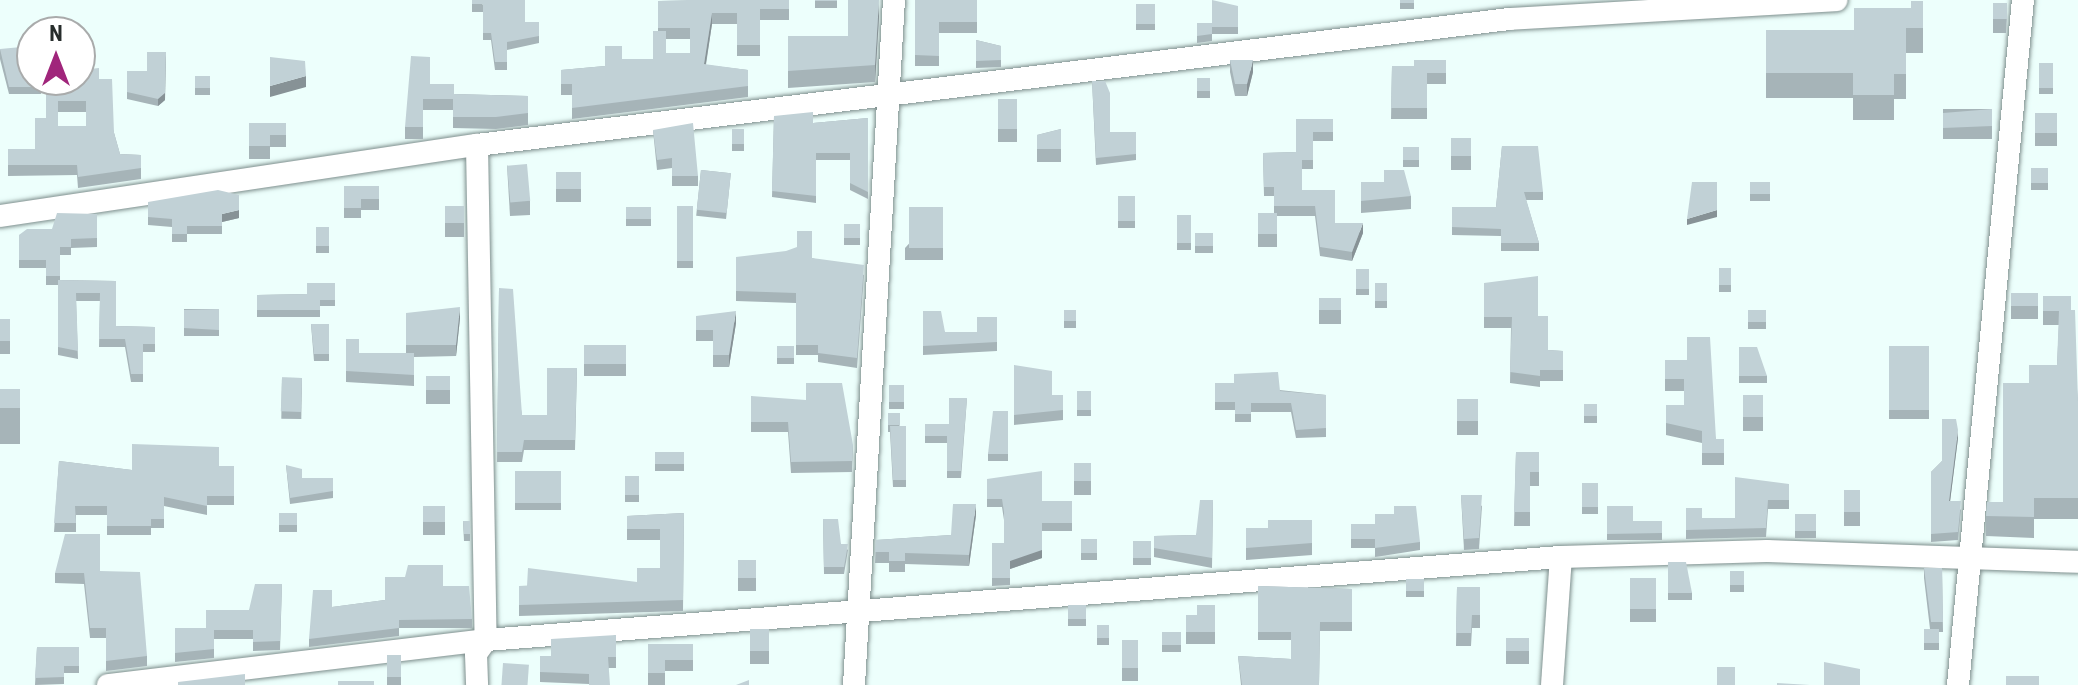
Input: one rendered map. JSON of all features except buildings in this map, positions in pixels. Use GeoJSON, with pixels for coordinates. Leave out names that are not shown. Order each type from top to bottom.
{"type":"FeatureCollection","features":[{"type":"Feature","properties":{"kind":"street"},"geometry":{"type":"LineString","coordinates":[[854,685],[861,608],[894,0]]}},
{"type":"Feature","properties":{"kind":"street"},"geometry":{"type":"LineString","coordinates":[[0,216],[477,145],[1509,19],[1836,0]]}},
{"type":"Feature","properties":{"kind":"street"},"geometry":{"type":"LineString","coordinates":[[1958,685],[2023,0]]}},
{"type":"Feature","properties":{"kind":"street"},"geometry":{"type":"LineString","coordinates":[[477,145],[486,640],[476,654],[477,685]]}},
{"type":"Feature","properties":{"kind":"street"},"geometry":{"type":"LineString","coordinates":[[108,685],[165,681],[486,640],[861,608],[1561,557],[1970,553],[2078,562]]}},
{"type":"Feature","properties":{"kind":"street"},"geometry":{"type":"LineString","coordinates":[[1552,685],[1561,557]]}}]}
